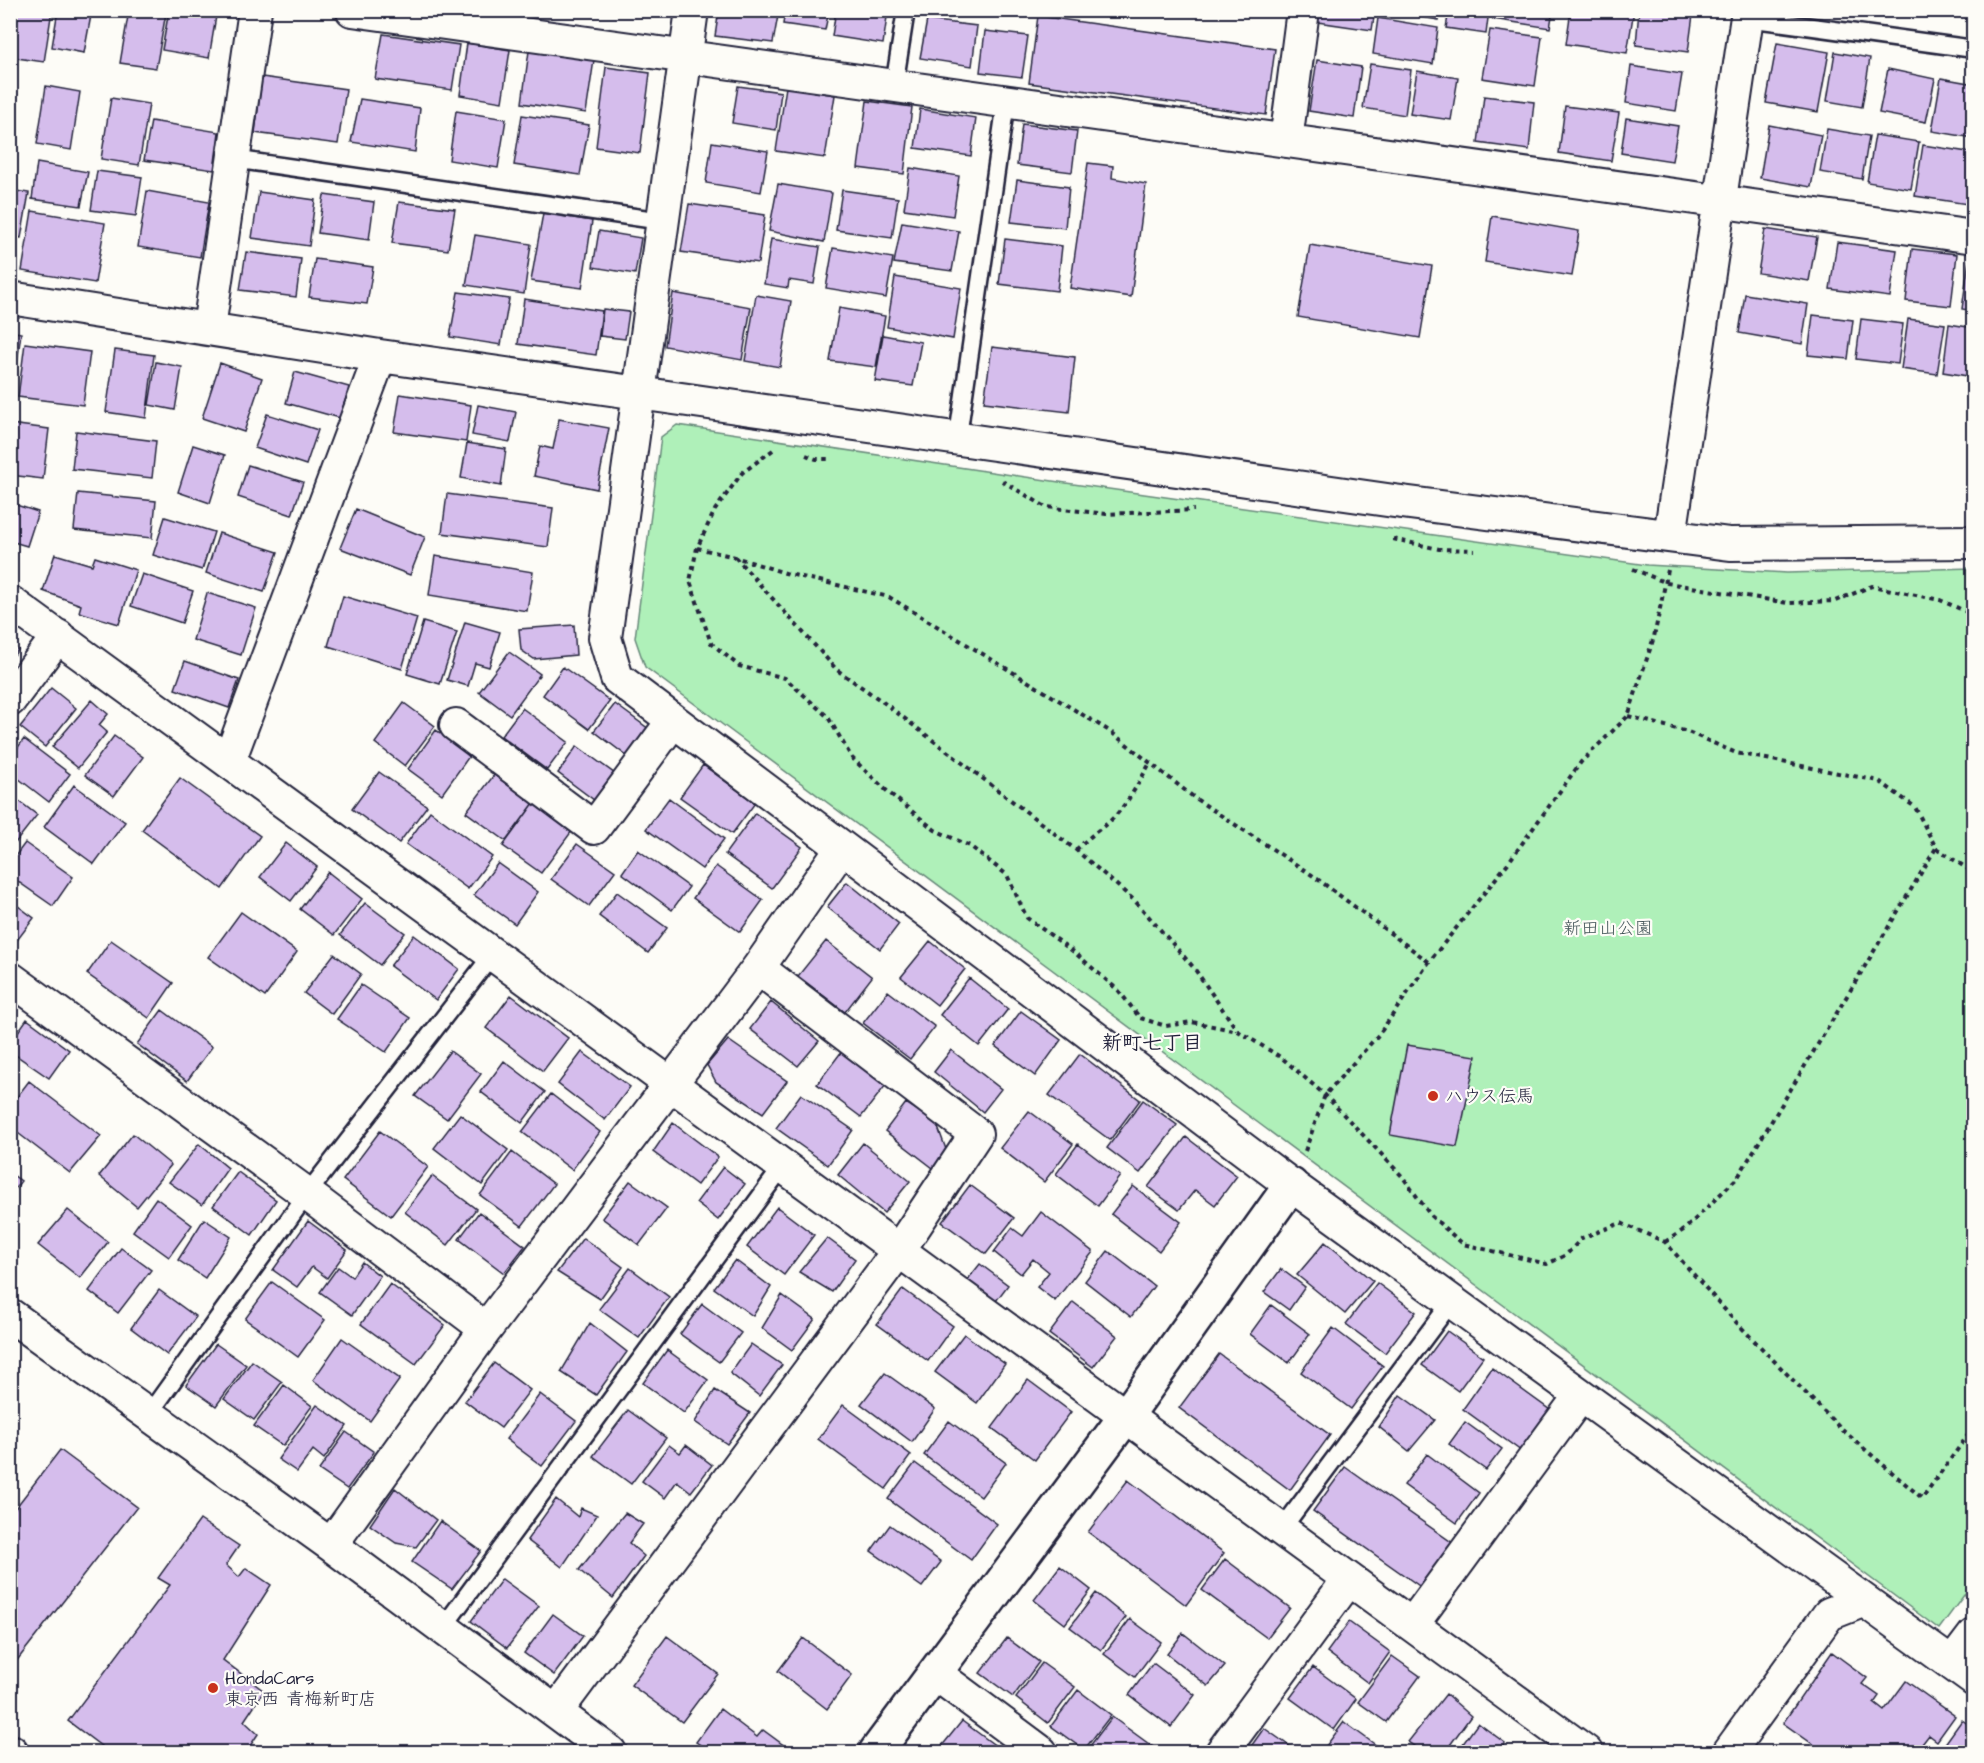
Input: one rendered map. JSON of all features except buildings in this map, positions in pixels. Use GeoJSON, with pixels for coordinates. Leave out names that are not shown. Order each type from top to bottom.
{"type":"FeatureCollection","features":[{"type":"Feature","properties":{"kind":"street"},"geometry":{"type":"LineString","coordinates":[[209,328],[255,10]]}},
{"type":"Feature","properties":{"kind":"street"},"geometry":{"type":"LineString","coordinates":[[352,10],[1974,237]]}},
{"type":"Feature","properties":{"kind":"street"},"geometry":{"type":"LineString","coordinates":[[692,10],[605,638],[617,678],[841,849],[1291,1185],[1963,1672],[1974,1635]]}},
{"type":"Feature","properties":{"kind":"street"},"geometry":{"type":"LineString","coordinates":[[1286,141],[1303,10]]}},
{"type":"Feature","properties":{"kind":"street"},"geometry":{"type":"LineString","coordinates":[[1670,536],[1718,201],[1748,14]]}},
{"type":"Feature","properties":{"kind":"street"},"geometry":{"type":"LineString","coordinates":[[10,298],[380,356],[958,436],[1382,499],[1730,544],[1974,542]]}},
{"type":"Feature","properties":{"kind":"street"},"geometry":{"type":"LineString","coordinates":[[229,761],[380,356]]}},
{"type":"Feature","properties":{"kind":"street"},"geometry":{"type":"LineString","coordinates":[[10,602],[1586,1752]]}},
{"type":"Feature","properties":{"kind":"street"},"geometry":{"type":"LineString","coordinates":[[10,700],[58,636]]}},
{"type":"Feature","properties":{"kind":"street"},"geometry":{"type":"LineString","coordinates":[[456,724],[594,828],[673,721]]}},
{"type":"Feature","properties":{"kind":"street"},"geometry":{"type":"LineString","coordinates":[[331,1545],[486,1329],[758,968],[841,849]]}},
{"type":"Feature","properties":{"kind":"street"},"geometry":{"type":"LineString","coordinates":[[556,1712],[898,1250],[976,1134],[758,968]]}},
{"type":"Feature","properties":{"kind":"street"},"geometry":{"type":"LineString","coordinates":[[10,978],[307,1194],[486,1329]]}},
{"type":"Feature","properties":{"kind":"street"},"geometry":{"type":"LineString","coordinates":[[876,1752],[1126,1416],[1291,1185]]}},
{"type":"Feature","properties":{"kind":"street"},"geometry":{"type":"LineString","coordinates":[[10,1315],[331,1545],[610,1752]]}},
{"type":"Feature","properties":{"kind":"street"},"geometry":{"type":"LineString","coordinates":[[1412,1625],[1580,1396]]}},
{"type":"Feature","properties":{"kind":"street"},"geometry":{"type":"LineString","coordinates":[[1222,1752],[1349,1579]]}},
{"type":"Feature","properties":{"kind":"street"},"geometry":{"type":"LineString","coordinates":[[1729,1752],[1829,1614],[1862,1601]]}},
{"type":"Feature","properties":{"kind":"street"},"geometry":{"type":"LineString","coordinates":[[936,1674],[1041,1752]]}},
{"type":"Feature","properties":{"kind":"lane"},"geometry":{"type":"LineString","coordinates":[[894,86],[906,10]]}},
{"type":"Feature","properties":{"kind":"lane"},"geometry":{"type":"LineString","coordinates":[[1748,14],[1974,49]]}},
{"type":"Feature","properties":{"kind":"lane"},"geometry":{"type":"LineString","coordinates":[[958,436],[1006,102]]}},
{"type":"Feature","properties":{"kind":"lane"},"geometry":{"type":"LineString","coordinates":[[233,159],[662,221]]}},
{"type":"Feature","properties":{"kind":"lane"},"geometry":{"type":"LineString","coordinates":[[149,1414],[307,1194],[493,954]]}},
{"type":"Feature","properties":{"kind":"lane"},"geometry":{"type":"LineString","coordinates":[[442,1629],[783,1166]]}},
{"type":"Feature","properties":{"kind":"lane"},"geometry":{"type":"LineString","coordinates":[[1281,1530],[1452,1301]]}},
{"type":"Feature","properties":{"kind":"path"},"geometry":{"type":"LineString","coordinates":[[780,450],[770,450],[742,474],[715,510],[697,548],[690,581],[711,643],[739,666],[785,678],[828,717],[852,758],[888,792],[935,830],[970,846],[1007,875],[1027,918],[1074,952],[1119,991],[1140,1018],[1166,1026],[1192,1022],[1238,1031],[1282,1058],[1325,1095],[1402,1176],[1431,1216],[1464,1244],[1547,1264],[1566,1255],[1582,1238],[1621,1223],[1665,1242],[1734,1320],[1840,1428],[1922,1498],[1974,1427]]}},
{"type":"Feature","properties":{"kind":"path"},"geometry":{"type":"LineString","coordinates":[[799,452],[816,459],[839,459]]}},
{"type":"Feature","properties":{"kind":"path"},"geometry":{"type":"LineString","coordinates":[[994,476],[1019,493],[1046,507],[1106,514],[1196,510]]}},
{"type":"Feature","properties":{"kind":"path"},"geometry":{"type":"LineString","coordinates":[[1291,1185],[1325,1095],[1380,1033],[1429,962],[1508,863],[1581,762],[1628,716],[1654,637],[1667,583],[1670,536]]}},
{"type":"Feature","properties":{"kind":"path"},"geometry":{"type":"LineString","coordinates":[[1385,537],[1439,549],[1483,550]]}},
{"type":"Feature","properties":{"kind":"path"},"geometry":{"type":"LineString","coordinates":[[697,548],[735,557],[784,573],[889,597],[1111,732],[1196,800],[1312,875],[1429,962]]}},
{"type":"Feature","properties":{"kind":"path"},"geometry":{"type":"LineString","coordinates":[[735,557],[837,670],[883,702],[1076,849],[1135,901],[1187,959],[1238,1031]]}},
{"type":"Feature","properties":{"kind":"path"},"geometry":{"type":"LineString","coordinates":[[1628,567],[1667,583],[1788,603],[1835,601],[1872,586],[1940,600],[1974,615]]}},
{"type":"Feature","properties":{"kind":"path"},"geometry":{"type":"LineString","coordinates":[[1628,716],[1688,732],[1736,753],[1879,781],[1916,807],[1936,848],[1974,873]]}},
{"type":"Feature","properties":{"kind":"path"},"geometry":{"type":"LineString","coordinates":[[1076,849],[1095,830],[1109,821],[1137,786],[1150,763]]}},
{"type":"Feature","properties":{"kind":"path"},"geometry":{"type":"LineString","coordinates":[[1665,1242],[1684,1229],[1738,1176],[1936,848]]}},
{"type":"Feature","properties":{"kind":"green space","name":"新田山公園"},"geometry":{"type":"Polygon","coordinates":[[[677,425],[1066,483],[1647,565],[1787,573],[1973,568],[1973,1583],[1939,1629],[645,667],[635,638],[661,437],[677,425]]]}},
{"type":"Feature","properties":{"kind":"place","name":"ハウス伝馬"},"geometry":{"type":"Point","coordinates":[1433,1096]}},
{"type":"Feature","properties":{"kind":"place","name":"HondaCars 東京西 青梅新町店"},"geometry":{"type":"Point","coordinates":[213,1688]}},
{"type":"Feature","properties":{"kind":"district","name":"新町七丁目"},"geometry":{"type":"Point","coordinates":[1152,1042]}}]}
